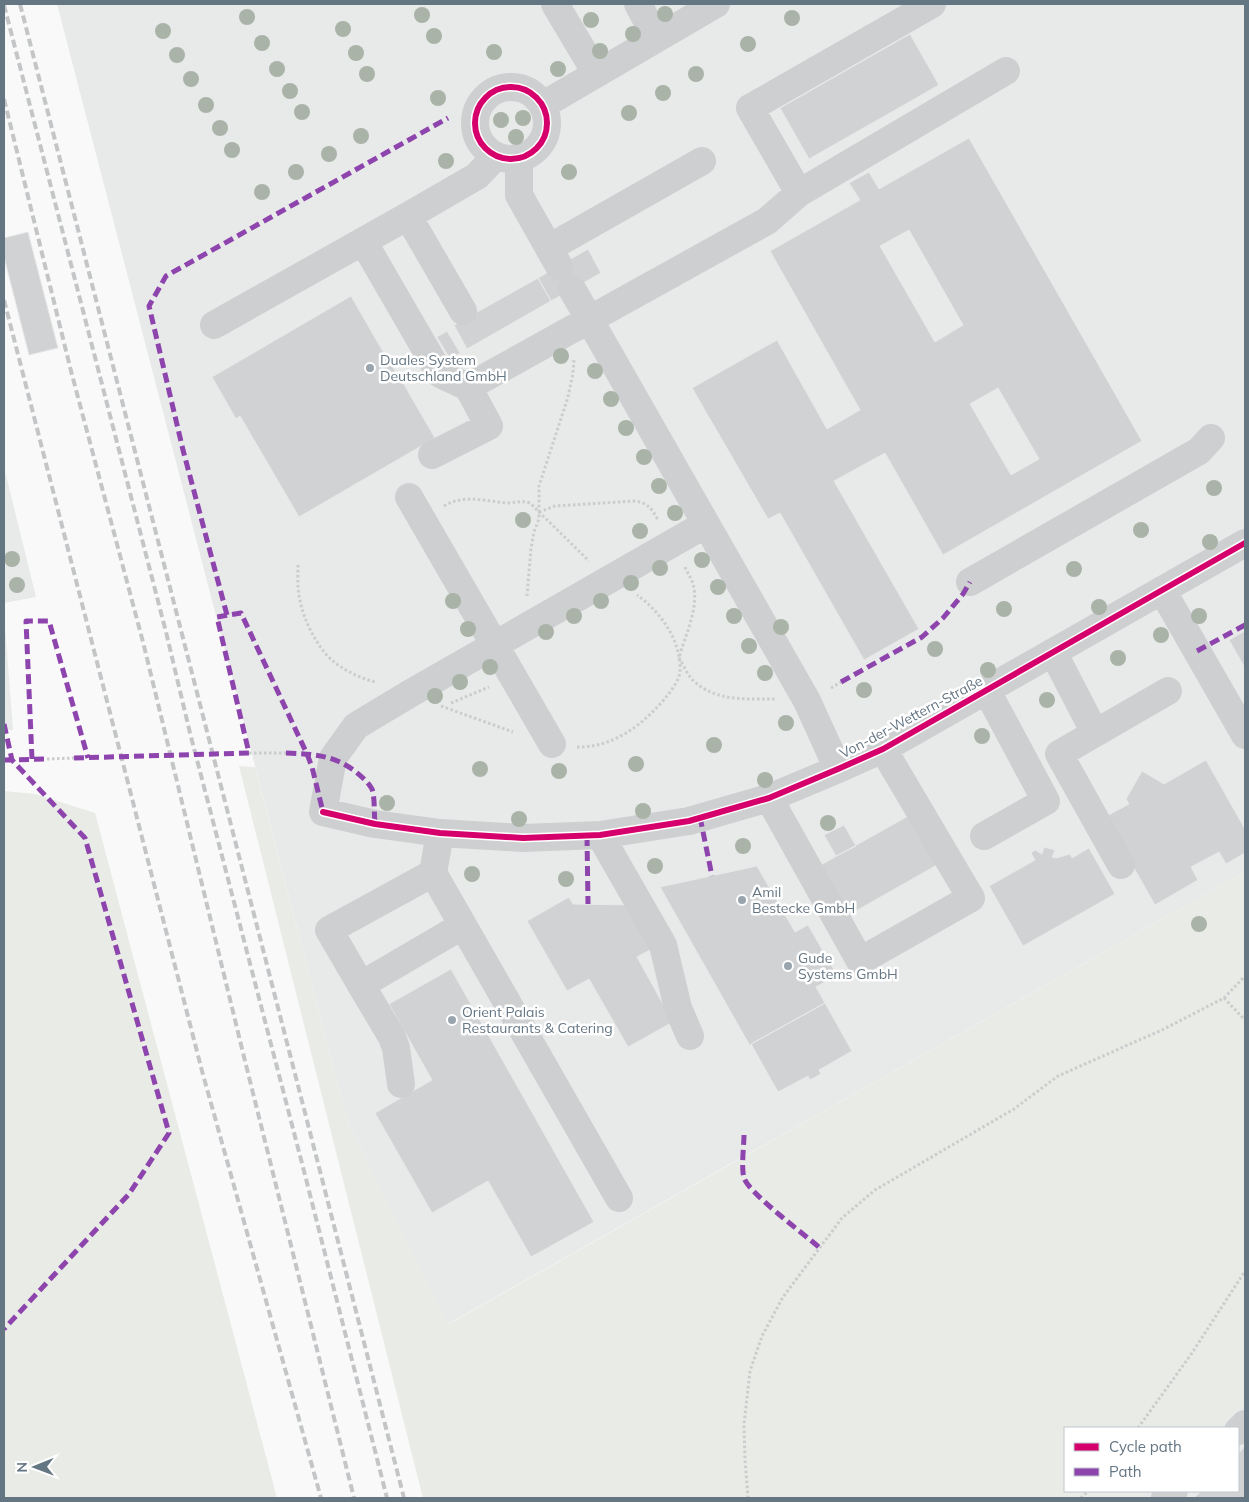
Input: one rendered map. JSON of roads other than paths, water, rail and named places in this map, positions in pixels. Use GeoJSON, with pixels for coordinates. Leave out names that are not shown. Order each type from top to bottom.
{"type":"FeatureCollection","features":[{"type":"Feature","properties":{"kind":"street"},"geometry":{"type":"LineString","coordinates":[[555,4],[596,73]]}},
{"type":"Feature","properties":{"kind":"street"},"geometry":{"type":"LineString","coordinates":[[638,4],[656,38]]}},
{"type":"Feature","properties":{"kind":"street"},"geometry":{"type":"LineString","coordinates":[[543,105],[716,4]]}},
{"type":"Feature","properties":{"kind":"street"},"geometry":{"type":"LineString","coordinates":[[799,193],[750,108],[932,4]]}},
{"type":"Feature","properties":{"kind":"street"},"geometry":{"type":"LineString","coordinates":[[468,387],[767,221],[799,193],[1006,71]]}},
{"type":"Feature","properties":{"kind":"street"},"geometry":{"type":"LineString","coordinates":[[214,325],[507,158],[529,154],[538,148],[548,127],[543,105],[529,90],[509,86],[499,88],[482,100],[475,117],[477,136],[481,144],[488,151],[507,158]]}},
{"type":"Feature","properties":{"kind":"street"},"geometry":{"type":"LineString","coordinates":[[507,158],[519,195],[560,268],[580,324],[706,524],[807,701],[838,770]]}},
{"type":"Feature","properties":{"kind":"street"},"geometry":{"type":"LineString","coordinates":[[560,268],[702,161]]}},
{"type":"Feature","properties":{"kind":"street"},"geometry":{"type":"LineString","coordinates":[[408,216],[463,311]]}},
{"type":"Feature","properties":{"kind":"street"},"geometry":{"type":"LineString","coordinates":[[363,241],[440,374],[468,387],[489,426],[432,455]]}},
{"type":"Feature","properties":{"kind":"street"},"geometry":{"type":"LineString","coordinates":[[970,582],[1199,451],[1211,438]]}},
{"type":"Feature","properties":{"kind":"street"},"geometry":{"type":"LineString","coordinates":[[409,497],[552,744]]}},
{"type":"Feature","properties":{"kind":"street"},"geometry":{"type":"LineString","coordinates":[[496,645],[706,524]]}},
{"type":"Feature","properties":{"kind":"street","name":"Von-der-Wettern-Straße"},"geometry":{"type":"LineString","coordinates":[[496,645],[356,726],[333,758],[323,812],[375,824],[440,833],[523,838],[600,835],[689,821],[769,798],[838,770],[883,749],[988,691],[1245,543]]}},
{"type":"Feature","properties":{"kind":"street"},"geometry":{"type":"LineString","coordinates":[[1162,590],[1245,735]]}},
{"type":"Feature","properties":{"kind":"street"},"geometry":{"type":"LineString","coordinates":[[1053,652],[1095,733]]}},
{"type":"Feature","properties":{"kind":"street"},"geometry":{"type":"LineString","coordinates":[[984,836],[1046,801],[988,691]]}},
{"type":"Feature","properties":{"kind":"street"},"geometry":{"type":"LineString","coordinates":[[1121,865],[1059,754],[1168,691]]}},
{"type":"Feature","properties":{"kind":"street"},"geometry":{"type":"LineString","coordinates":[[769,798],[860,961],[971,898],[883,749]]}},
{"type":"Feature","properties":{"kind":"street"},"geometry":{"type":"LineString","coordinates":[[440,833],[433,873],[619,1198]]}},
{"type":"Feature","properties":{"kind":"street"},"geometry":{"type":"LineString","coordinates":[[600,835],[663,945],[678,1008],[690,1036]]}},
{"type":"Feature","properties":{"kind":"street"},"geometry":{"type":"LineString","coordinates":[[401,1084],[396,1048],[392,1037],[330,930],[433,873]]}},
{"type":"Feature","properties":{"kind":"street"},"geometry":{"type":"LineString","coordinates":[[361,985],[462,926]]}},
{"type":"Feature","properties":{"kind":"railway"},"geometry":{"type":"LineString","coordinates":[[20,4],[404,1498]]}},
{"type":"Feature","properties":{"kind":"railway"},"geometry":{"type":"LineString","coordinates":[[4,5],[387,1498]]}},
{"type":"Feature","properties":{"kind":"railway"},"geometry":{"type":"LineString","coordinates":[[4,99],[71,371],[143,642],[354,1498]]}},
{"type":"Feature","properties":{"kind":"railway"},"geometry":{"type":"LineString","coordinates":[[4,300],[202,1071],[321,1498]]}},
{"type":"Feature","properties":{"kind":"place","name":"Duales System Deutschland GmbH"},"geometry":{"type":"Point","coordinates":[370,368]}},
{"type":"Feature","properties":{"kind":"place","name":"Amil Bestecke GmbH"},"geometry":{"type":"Point","coordinates":[742,900]}},
{"type":"Feature","properties":{"kind":"place","name":"Gude Systems GmbH"},"geometry":{"type":"Point","coordinates":[788,966]}},
{"type":"Feature","properties":{"kind":"place","name":"Orient Palais Restaurants & Catering"},"geometry":{"type":"Point","coordinates":[452,1020]}}]}
